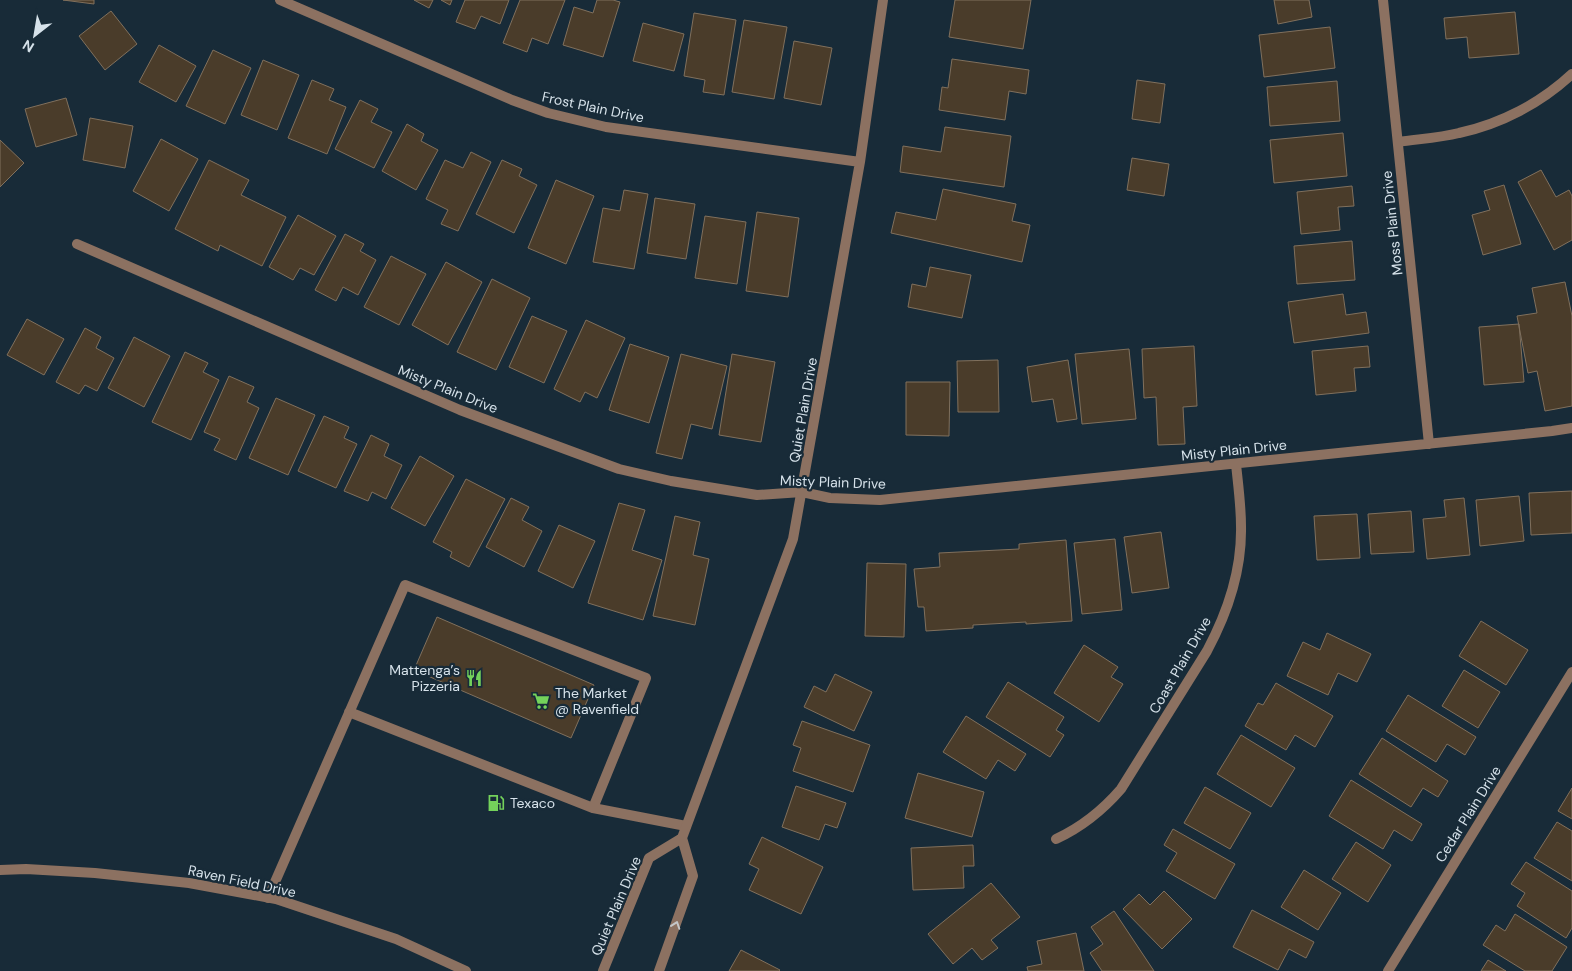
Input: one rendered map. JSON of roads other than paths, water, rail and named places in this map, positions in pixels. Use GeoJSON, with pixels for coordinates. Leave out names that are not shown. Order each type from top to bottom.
{"type":"FeatureCollection","features":[{"type":"Feature","properties":{"kind":"street","name":"Frost Plain Drive"},"geometry":{"type":"LineString","coordinates":[[280,0],[548,114],[606,127],[860,162]]}},
{"type":"Feature","properties":{"kind":"street","name":"Quiet Plain Drive"},"geometry":{"type":"LineString","coordinates":[[603,971],[650,858],[682,838],[793,539],[860,162],[883,0]]}},
{"type":"Feature","properties":{"kind":"street","name":"Moss Plain Drive"},"geometry":{"type":"LineString","coordinates":[[1383,0],[1429,444]]}},
{"type":"Feature","properties":{"kind":"street"},"geometry":{"type":"LineString","coordinates":[[1398,142],[1459,134],[1507,118],[1551,92],[1572,74]]}},
{"type":"Feature","properties":{"kind":"street","name":"Misty Plain Drive"},"geometry":{"type":"LineString","coordinates":[[77,244],[460,410],[619,469],[671,481],[757,495],[802,492],[830,498],[880,500],[1572,428]]}},
{"type":"Feature","properties":{"kind":"street","name":"Coast Plain Drive"},"geometry":{"type":"LineString","coordinates":[[1056,839],[1087,822],[1111,801],[1121,789],[1219,628],[1229,602],[1240,551],[1241,525],[1236,464]]}},
{"type":"Feature","properties":{"kind":"street"},"geometry":{"type":"LineString","coordinates":[[268,898],[405,585],[646,678],[593,808]]}},
{"type":"Feature","properties":{"kind":"street","name":"Cedar Plain Drive"},"geometry":{"type":"LineString","coordinates":[[1388,971],[1572,672]]}},
{"type":"Feature","properties":{"kind":"street"},"geometry":{"type":"LineString","coordinates":[[349,712],[593,808],[686,826]]}},
{"type":"Feature","properties":{"kind":"street"},"geometry":{"type":"LineString","coordinates":[[659,971],[693,876],[682,838]]}},
{"type":"Feature","properties":{"kind":"street","name":"Raven Field Drive"},"geometry":{"type":"LineString","coordinates":[[0,870],[26,869],[95,873],[189,883],[268,898],[396,940],[466,971]]}},
{"type":"Feature","properties":{"kind":"place","name":"Mattenga’s Pizzeria"},"geometry":{"type":"Point","coordinates":[474,678]}},
{"type":"Feature","properties":{"kind":"place","name":"The Market @ Ravenfield"},"geometry":{"type":"Point","coordinates":[541,701]}},
{"type":"Feature","properties":{"kind":"place","name":"Texaco"},"geometry":{"type":"Point","coordinates":[496,803]}}]}
